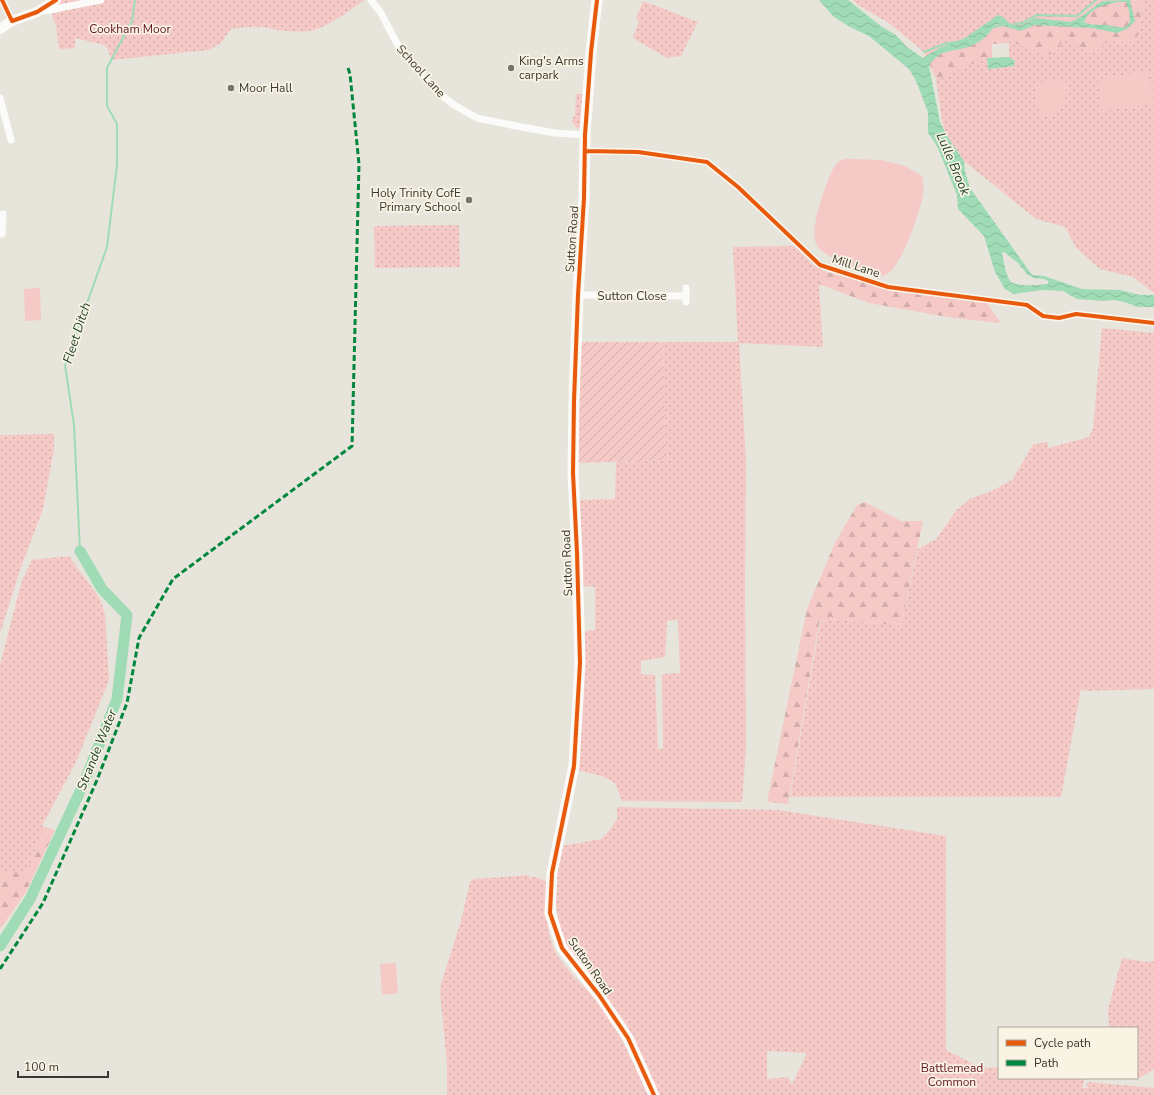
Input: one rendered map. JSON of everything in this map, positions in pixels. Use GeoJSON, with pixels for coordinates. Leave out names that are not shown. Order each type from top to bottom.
{"type":"FeatureCollection","features":[{"type":"Feature","properties":{"kind":"main road"},"geometry":{"type":"LineString","coordinates":[[0,29],[12,21],[37,12],[56,0]]}},
{"type":"Feature","properties":{"kind":"main road","name":"Sutton Road"},"geometry":{"type":"LineString","coordinates":[[597,0],[591,52],[585,135],[586,151],[578,295],[573,473],[580,663],[574,766],[552,873],[550,913],[562,948],[599,996],[628,1038],[654,1095]]}},
{"type":"Feature","properties":{"kind":"street"},"geometry":{"type":"LineString","coordinates":[[2,0],[12,21]]}},
{"type":"Feature","properties":{"kind":"street"},"geometry":{"type":"LineString","coordinates":[[37,12],[101,0]]}},
{"type":"Feature","properties":{"kind":"street","name":"School Lane"},"geometry":{"type":"LineString","coordinates":[[372,0],[381,13],[404,55],[440,94],[454,105],[477,118],[555,133],[585,135]]}},
{"type":"Feature","properties":{"kind":"street"},"geometry":{"type":"LineString","coordinates":[[0,98],[11,140]]}},
{"type":"Feature","properties":{"kind":"street","name":"Mill Lane"},"geometry":{"type":"LineString","coordinates":[[586,151],[638,152],[707,162],[738,187],[820,265],[888,287],[1027,305],[1043,316],[1059,318],[1076,314],[1154,323]]}},
{"type":"Feature","properties":{"kind":"street"},"geometry":{"type":"LineString","coordinates":[[0,234],[2,234],[3,214]]}},
{"type":"Feature","properties":{"kind":"street","name":"Sutton Close"},"geometry":{"type":"LineString","coordinates":[[578,295],[686,299],[686,288]]}},
{"type":"Feature","properties":{"kind":"green space","name":"Cookham Moor"},"geometry":{"type":"Polygon","coordinates":[[[364,0],[332,22],[314,30],[294,32],[262,27],[231,29],[220,44],[209,50],[112,60],[107,48],[104,45],[75,38],[75,48],[59,48],[56,26],[47,1],[364,0]]]}},
{"type":"Feature","properties":{"kind":"green space"},"geometry":{"type":"Polygon","coordinates":[[[853,0],[1096,0],[1077,16],[1037,15],[1022,23],[981,28],[968,40],[944,44],[924,52],[889,23],[858,5],[853,0]]]}},
{"type":"Feature","properties":{"kind":"green space"},"geometry":{"type":"Polygon","coordinates":[[[1096,0],[1145,0],[1136,42],[1106,41],[1097,52],[1086,52],[1072,41],[1062,41],[1058,51],[1047,55],[1009,41],[1009,43],[992,44],[992,58],[987,58],[936,79],[924,52],[944,44],[968,40],[981,28],[1022,23],[1037,15],[1077,16],[1096,0]]]}},
{"type":"Feature","properties":{"kind":"green space"},"geometry":{"type":"Polygon","coordinates":[[[1145,0],[1154,0],[1154,293],[1133,277],[1100,269],[1076,248],[1065,227],[1036,219],[964,161],[949,139],[943,126],[936,79],[987,58],[988,69],[1014,66],[1015,61],[1009,57],[1009,41],[1047,55],[1062,41],[1072,41],[1086,52],[1106,41],[1136,42],[1145,0]]]}},
{"type":"Feature","properties":{"kind":"green space"},"geometry":{"type":"Polygon","coordinates":[[[643,1],[698,22],[681,56],[667,58],[633,38],[639,20],[636,19],[643,1]]]}},
{"type":"Feature","properties":{"kind":"green space"},"geometry":{"type":"Polygon","coordinates":[[[1148,71],[1153,104],[1102,111],[1098,79],[1148,71]]]}},
{"type":"Feature","properties":{"kind":"green space"},"geometry":{"type":"Polygon","coordinates":[[[1043,79],[1067,82],[1065,107],[1058,107],[1057,117],[1040,115],[1041,110],[1036,109],[1038,84],[1042,84],[1043,79]]]}},
{"type":"Feature","properties":{"kind":"green space"},"geometry":{"type":"Polygon","coordinates":[[[576,94],[583,94],[580,126],[577,129],[572,121],[575,114],[576,94]]]}},
{"type":"Feature","properties":{"kind":"green space"},"geometry":{"type":"Polygon","coordinates":[[[842,160],[881,160],[905,166],[922,176],[923,195],[909,240],[896,264],[890,272],[883,276],[850,266],[834,259],[821,250],[815,241],[815,224],[828,179],[837,163],[842,160]]]}},
{"type":"Feature","properties":{"kind":"green space"},"geometry":{"type":"Polygon","coordinates":[[[459,225],[460,267],[375,268],[374,226],[459,225]]]}},
{"type":"Feature","properties":{"kind":"green space"},"geometry":{"type":"Polygon","coordinates":[[[794,246],[819,268],[823,347],[739,343],[746,458],[746,750],[742,802],[622,801],[615,783],[602,776],[576,770],[585,631],[595,630],[595,587],[582,586],[579,500],[615,499],[616,462],[669,460],[666,446],[663,342],[738,342],[733,247],[794,246]],[[678,620],[667,621],[665,657],[641,661],[641,674],[655,675],[658,749],[663,749],[662,674],[680,673],[678,620]]]}},
{"type":"Feature","properties":{"kind":"green space"},"geometry":{"type":"Polygon","coordinates":[[[819,268],[827,272],[853,279],[986,302],[1001,323],[953,318],[869,303],[819,284],[819,268]]]}},
{"type":"Feature","properties":{"kind":"green space"},"geometry":{"type":"Polygon","coordinates":[[[40,288],[41,320],[25,321],[24,289],[40,288]]]}},
{"type":"Feature","properties":{"kind":"green space"},"geometry":{"type":"Polygon","coordinates":[[[1102,328],[1154,333],[1154,689],[1085,691],[1081,689],[1061,797],[790,797],[820,623],[829,619],[901,626],[918,549],[936,539],[956,511],[969,499],[992,491],[1013,479],[1033,444],[1048,442],[1048,448],[1089,437],[1093,429],[1102,328]]]}},
{"type":"Feature","properties":{"kind":"green space"},"geometry":{"type":"Polygon","coordinates":[[[580,342],[663,342],[666,446],[669,460],[578,463],[580,342]]]}},
{"type":"Feature","properties":{"kind":"green space"},"geometry":{"type":"Polygon","coordinates":[[[54,434],[54,449],[43,509],[20,570],[0,633],[0,435],[54,434]]]}},
{"type":"Feature","properties":{"kind":"green space"},"geometry":{"type":"Polygon","coordinates":[[[865,502],[901,521],[923,521],[901,626],[829,619],[819,623],[788,804],[767,802],[807,609],[835,543],[857,505],[865,502]]]}},
{"type":"Feature","properties":{"kind":"green space"},"geometry":{"type":"Polygon","coordinates":[[[69,556],[100,599],[105,615],[109,680],[76,762],[42,826],[45,827],[26,874],[0,871],[0,665],[22,580],[32,560],[69,556]]]}},
{"type":"Feature","properties":{"kind":"green space","name":"Battlemead Common"},"geometry":{"type":"Polygon","coordinates":[[[617,807],[778,810],[946,836],[946,1050],[981,1068],[998,1067],[998,1079],[1085,1079],[1082,1088],[1088,1088],[1086,1084],[1089,1082],[1154,1088],[1154,1095],[447,1095],[447,1063],[440,992],[441,984],[461,921],[470,882],[474,879],[529,875],[529,877],[536,877],[547,882],[547,913],[549,933],[556,952],[561,961],[609,1016],[635,1065],[632,1034],[620,1016],[566,946],[560,928],[555,900],[556,873],[562,846],[601,839],[617,819],[617,807]],[[767,1051],[767,1079],[788,1077],[792,1084],[807,1053],[767,1051]]]}},
{"type":"Feature","properties":{"kind":"green space"},"geometry":{"type":"Polygon","coordinates":[[[45,827],[55,830],[26,892],[0,929],[0,871],[26,873],[45,827]]]}},
{"type":"Feature","properties":{"kind":"green space"},"geometry":{"type":"Polygon","coordinates":[[[1122,958],[1146,962],[1154,961],[1154,1069],[1140,1078],[1138,1077],[1138,1027],[1109,1027],[1108,1010],[1122,958]]]}},
{"type":"Feature","properties":{"kind":"green space"},"geometry":{"type":"Polygon","coordinates":[[[396,963],[398,993],[382,995],[380,964],[396,963]]]}},
{"type":"Feature","properties":{"kind":"water","name":"Lulle Brook"},"geometry":{"type":"Polygon","coordinates":[[[819,0],[848,0],[882,27],[896,35],[907,47],[923,58],[939,48],[965,38],[998,15],[1003,17],[1012,26],[1022,25],[1035,18],[1071,22],[1082,16],[1102,1],[1130,0],[1135,21],[1127,29],[1117,33],[1092,28],[1035,25],[1020,31],[997,24],[977,43],[943,53],[933,60],[929,66],[940,122],[949,139],[964,161],[970,188],[1032,275],[1044,276],[1082,289],[1120,290],[1140,295],[1154,295],[1154,307],[1138,307],[1113,300],[1103,301],[1077,299],[1063,291],[1042,290],[1014,294],[1005,289],[995,272],[984,236],[958,209],[957,195],[937,146],[928,133],[928,112],[916,81],[909,69],[869,36],[834,17],[819,0]],[[1118,2],[1093,10],[1086,17],[1084,22],[1126,27],[1130,22],[1129,10],[1126,2],[1118,2]],[[1004,252],[1002,253],[1004,263],[1010,281],[1022,285],[1048,284],[1048,281],[1044,279],[1033,278],[1027,274],[1018,263],[1004,252]]]}},
{"type":"Feature","properties":{"kind":"water"},"geometry":{"type":"Polygon","coordinates":[[[1009,57],[1015,61],[1014,66],[988,69],[987,58],[1009,57]]]}},
{"type":"Feature","properties":{"kind":"waterway","name":"Fleet Ditch"},"geometry":{"type":"LineString","coordinates":[[80,551],[74,425],[65,365],[107,247],[117,165],[117,124],[107,106],[107,68],[132,21],[135,0]]}},
{"type":"Feature","properties":{"kind":"waterway"},"geometry":{"type":"LineString","coordinates":[[1009,25],[1022,23],[1037,15],[1077,16],[1096,0]]}},
{"type":"Feature","properties":{"kind":"waterway"},"geometry":{"type":"LineString","coordinates":[[993,27],[1003,25]]}},
{"type":"Feature","properties":{"kind":"waterway"},"geometry":{"type":"LineString","coordinates":[[924,52],[944,44],[955,42]]}},
{"type":"Feature","properties":{"kind":"waterway","name":"Strande Water"},"geometry":{"type":"LineString","coordinates":[[0,946],[30,899],[84,783],[117,699],[127,615],[102,589],[80,551]]}},
{"type":"Feature","properties":{"kind":"marked path"},"geometry":{"type":"LineString","coordinates":[[0,969],[43,903],[97,780],[127,703],[139,638],[173,579],[352,446],[359,164],[350,74],[348,68]]}},
{"type":"Feature","properties":{"kind":"cycle path"},"geometry":{"type":"LineString","coordinates":[[2,0],[12,21],[37,12],[56,0]]}},
{"type":"Feature","properties":{"kind":"cycle path"},"geometry":{"type":"LineString","coordinates":[[597,0],[591,52],[585,135],[584,198],[578,295],[574,401],[573,473],[580,663],[574,766],[552,873],[550,913],[562,948],[599,995],[628,1038],[654,1095]]}},
{"type":"Feature","properties":{"kind":"cycle path"},"geometry":{"type":"LineString","coordinates":[[585,151],[638,152],[707,162],[738,187],[820,265],[888,287],[1027,305],[1043,316],[1059,318],[1076,314],[1154,323]]}},
{"type":"Feature","properties":{"kind":"place","name":"King's Arms carpark"},"geometry":{"type":"Point","coordinates":[511,68]}},
{"type":"Feature","properties":{"kind":"place","name":"Moor Hall"},"geometry":{"type":"Point","coordinates":[231,88]}},
{"type":"Feature","properties":{"kind":"place","name":"Holy Trinity CofE Primary School"},"geometry":{"type":"Point","coordinates":[469,200]}}]}
